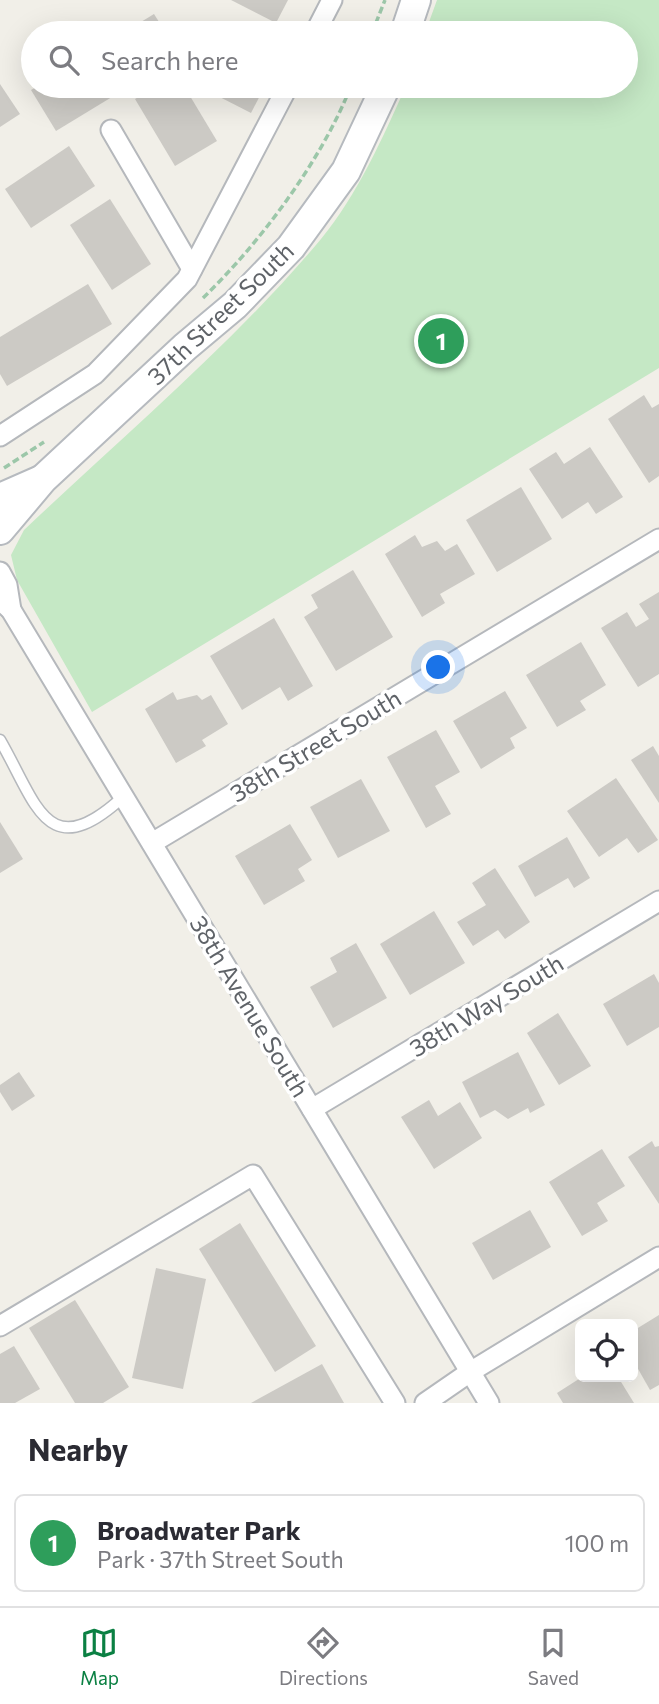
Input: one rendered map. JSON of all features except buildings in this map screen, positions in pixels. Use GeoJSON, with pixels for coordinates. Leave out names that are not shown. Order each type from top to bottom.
{"type":"FeatureCollection","features":[{"type":"Feature","properties":{"kind":"street"},"geometry":{"type":"LineString","coordinates":[[321,21],[332,0]]}},
{"type":"Feature","properties":{"kind":"street"},"geometry":{"type":"LineString","coordinates":[[409,21],[416,0]]}},
{"type":"Feature","properties":{"kind":"street"},"geometry":{"type":"LineString","coordinates":[[0,436],[95,374],[187,279],[282,98]]}},
{"type":"Feature","properties":{"kind":"street","name":"37th Street South"},"geometry":{"type":"LineString","coordinates":[[0,530],[43,478],[185,347],[235,305],[291,247],[346,171],[380,98]]}},
{"type":"Feature","properties":{"kind":"street"},"geometry":{"type":"LineString","coordinates":[[111,130],[192,269]]}},
{"type":"Feature","properties":{"kind":"street","name":"37th Street South"},"geometry":{"type":"LineString","coordinates":[[0,498],[43,478]]}},
{"type":"Feature","properties":{"kind":"street","name":"38th Street South"},"geometry":{"type":"LineString","coordinates":[[152,843],[659,539]]}},
{"type":"Feature","properties":{"kind":"street","name":"38th Avenue South"},"geometry":{"type":"LineString","coordinates":[[0,572],[6,585],[6,605],[124,795],[489,1403]]}},
{"type":"Feature","properties":{"kind":"street","name":"38th Way South"},"geometry":{"type":"LineString","coordinates":[[313,1109],[659,901]]}},
{"type":"Feature","properties":{"kind":"street"},"geometry":{"type":"LineString","coordinates":[[0,1326],[253,1175],[395,1403]]}},
{"type":"Feature","properties":{"kind":"street"},"geometry":{"type":"LineString","coordinates":[[425,1403],[470,1372],[659,1257]]}},
{"type":"Feature","properties":{"kind":"lane"},"geometry":{"type":"LineString","coordinates":[[0,740],[45,818],[57,827],[82,825],[108,810],[124,795]]}},
{"type":"Feature","properties":{"kind":"path"},"geometry":{"type":"LineString","coordinates":[[377,21],[385,0]]}},
{"type":"Feature","properties":{"kind":"green space"},"geometry":{"type":"Polygon","coordinates":[[[437,0],[659,0],[659,368],[92,712],[17,580],[11,555],[24,530],[215,352],[321,239],[358,185],[400,98],[638,98],[638,21],[429,21],[437,0]]]}},
{"type":"Feature","properties":{"kind":"place","name":"Broadwater Park"},"geometry":{"type":"Point","coordinates":[441,341]}}]}
